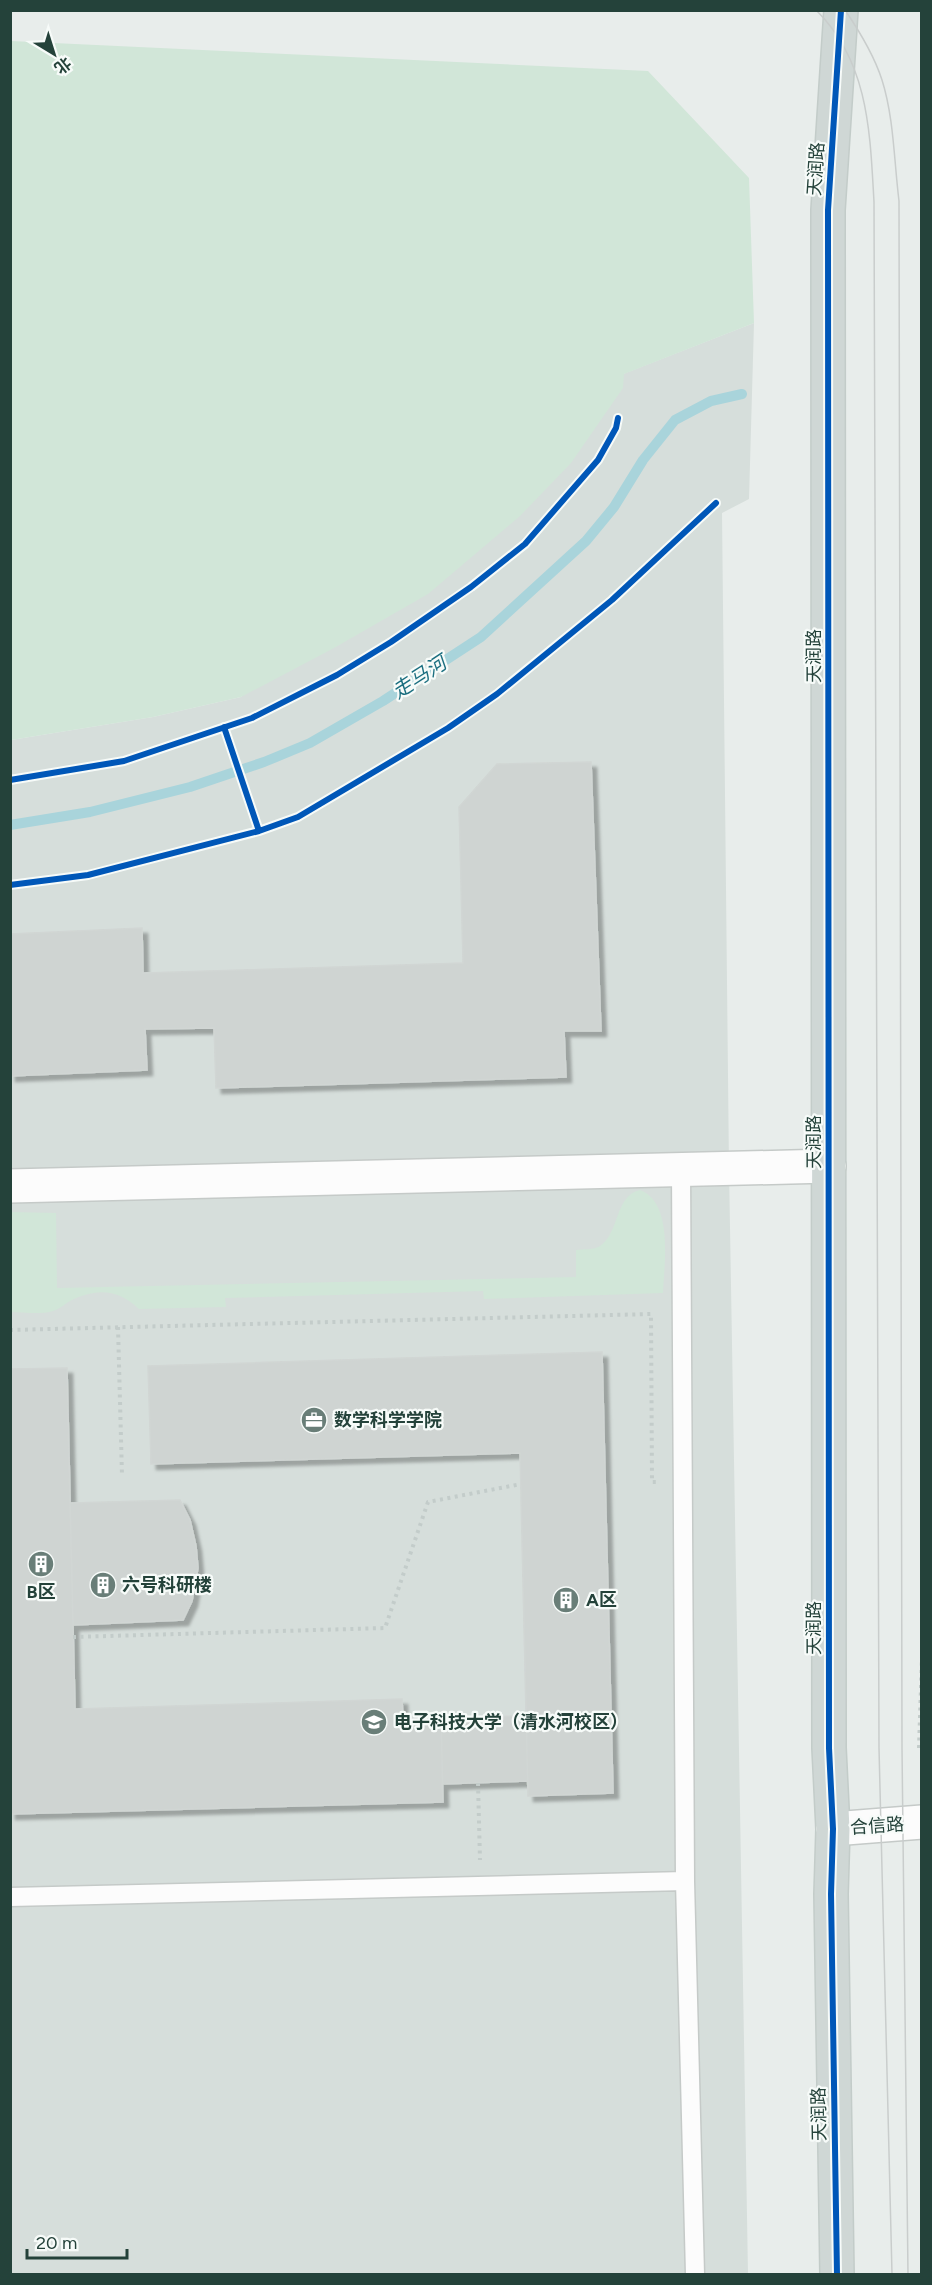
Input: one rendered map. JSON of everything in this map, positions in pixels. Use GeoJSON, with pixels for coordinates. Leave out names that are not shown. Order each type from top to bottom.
{"type":"FeatureCollection","features":[{"type":"Feature","properties":{"kind":"main road","name":"天润路"},"geometry":{"type":"LineString","coordinates":[[837,2274],[829,1748],[828,210],[841,10]]}},
{"type":"Feature","properties":{"kind":"street"},"geometry":{"type":"LineString","coordinates":[[10,1186],[829,1166]]}},
{"type":"Feature","properties":{"kind":"street","name":"合信路"},"geometry":{"type":"LineString","coordinates":[[832,1829],[921,1822]]}},
{"type":"Feature","properties":{"kind":"lane"},"geometry":{"type":"LineString","coordinates":[[681,1170],[685,1881],[695,2274]]}},
{"type":"Feature","properties":{"kind":"lane"},"geometry":{"type":"LineString","coordinates":[[10,1897],[685,1881]]}},
{"type":"Feature","properties":{"kind":"path"},"geometry":{"type":"LineString","coordinates":[[10,1330],[651,1314],[652,1482],[683,1482]]}},
{"type":"Feature","properties":{"kind":"path"},"geometry":{"type":"LineString","coordinates":[[118,1328],[122,1476]]}},
{"type":"Feature","properties":{"kind":"path"},"geometry":{"type":"LineString","coordinates":[[73,1637],[385,1628],[428,1502],[521,1484]]}},
{"type":"Feature","properties":{"kind":"path"},"geometry":{"type":"LineString","coordinates":[[920,1748],[921,1657]]}},
{"type":"Feature","properties":{"kind":"path"},"geometry":{"type":"LineString","coordinates":[[478,1783],[481,1886]]}},
{"type":"Feature","properties":{"kind":"shaded area","name":"电子科技大学（清水河校区）"},"geometry":{"type":"Polygon","coordinates":[[[754,323],[749,499],[722,513],[729,1169],[748,2274],[11,2274],[11,740],[153,717],[241,697],[623,374],[754,323]]]}},
{"type":"Feature","properties":{"kind":"green space"},"geometry":{"type":"Polygon","coordinates":[[[11,41],[648,71],[749,178],[754,323],[624,374],[623,388],[571,463],[520,516],[428,594],[334,648],[241,697],[153,717],[11,740],[11,41]]]}},
{"type":"Feature","properties":{"kind":"green space"},"geometry":{"type":"Polygon","coordinates":[[[640,1190],[651,1197],[662,1221],[665,1236],[663,1293],[484,1299],[483,1291],[225,1298],[226,1307],[139,1309],[124,1298],[100,1292],[83,1295],[48,1312],[11,1312],[11,1212],[56,1213],[57,1288],[576,1277],[576,1250],[600,1246],[611,1233],[626,1199],[640,1190]]]}},
{"type":"Feature","properties":{"kind":"building"},"geometry":{"type":"Polygon","coordinates":[[[591,762],[601,1031],[564,1031],[566,1077],[216,1088],[214,1028],[145,1029],[147,1070],[10,1076],[10,934],[142,928],[143,973],[463,963],[459,807],[497,764],[591,762]]]}},
{"type":"Feature","properties":{"kind":"building","name":"六号科研楼"},"geometry":{"type":"Polygon","coordinates":[[[602,1352],[613,1793],[528,1796],[528,1781],[442,1784],[443,1802],[10,1814],[10,1369],[67,1368],[70,1503],[180,1500],[190,1520],[196,1546],[198,1568],[192,1601],[183,1620],[73,1625],[75,1709],[402,1699],[403,1719],[526,1716],[520,1453],[151,1464],[148,1366],[602,1352]]]}},
{"type":"Feature","properties":{"kind":"building","name":"六号科研楼"},"geometry":{"type":"Polygon","coordinates":[[[602,1352],[613,1793],[528,1796],[528,1781],[442,1784],[443,1802],[10,1814],[10,1369],[67,1368],[75,1709],[402,1699],[403,1719],[526,1716],[520,1453],[151,1464],[148,1366],[602,1352]]]}},
{"type":"Feature","properties":{"kind":"building","name":"A区"},"geometry":{"type":"Polygon","coordinates":[[[602,1352],[613,1793],[528,1796],[520,1453],[151,1464],[148,1366],[602,1352]]]}},
{"type":"Feature","properties":{"kind":"building","name":"B区"},"geometry":{"type":"Polygon","coordinates":[[[67,1368],[75,1709],[402,1699],[403,1719],[441,1718],[443,1802],[10,1814],[10,1369],[67,1368]]]}},
{"type":"Feature","properties":{"kind":"building"},"geometry":{"type":"Polygon","coordinates":[[[180,1500],[190,1520],[198,1568],[192,1601],[183,1620],[73,1625],[70,1503],[180,1500]]]}},
{"type":"Feature","properties":{"kind":"waterway","name":"走马河"},"geometry":{"type":"LineString","coordinates":[[10,825],[90,812],[190,787],[264,762],[310,743],[383,701],[481,637],[586,541],[614,507],[643,460],[675,420],[711,401],[742,394]]}},
{"type":"Feature","properties":{"kind":"tram line"},"geometry":{"type":"LineString","coordinates":[[816,10],[834,30],[857,75],[868,125],[874,202],[879,1748],[892,2274]]}},
{"type":"Feature","properties":{"kind":"tram line"},"geometry":{"type":"LineString","coordinates":[[845,10],[875,62],[886,94],[899,201],[902,1748],[908,2274]]}},
{"type":"Feature","properties":{"kind":"cycle path"},"geometry":{"type":"LineString","coordinates":[[837,2274],[831,1894],[833,1829],[829,1748],[828,210],[841,10]]}},
{"type":"Feature","properties":{"kind":"cycle path"},"geometry":{"type":"LineString","coordinates":[[10,780],[124,761],[252,718],[337,675],[391,642],[471,587],[525,544],[598,460],[616,428],[618,418]]}},
{"type":"Feature","properties":{"kind":"cycle path"},"geometry":{"type":"LineString","coordinates":[[10,885],[88,875],[259,831],[298,817],[448,728],[497,694],[612,600],[716,503]]}},
{"type":"Feature","properties":{"kind":"cycle path"},"geometry":{"type":"LineString","coordinates":[[224,727],[259,831]]}},
{"type":"Feature","properties":{"kind":"place","name":"数学科学学院"},"geometry":{"type":"Point","coordinates":[314,1420]}},
{"type":"Feature","properties":{"kind":"place","name":"B区"},"geometry":{"type":"Point","coordinates":[41,1564]}},
{"type":"Feature","properties":{"kind":"place","name":"六号科研楼"},"geometry":{"type":"Point","coordinates":[103,1585]}},
{"type":"Feature","properties":{"kind":"place","name":"A区"},"geometry":{"type":"Point","coordinates":[566,1600]}},
{"type":"Feature","properties":{"kind":"place","name":"电子科技大学（清水河校区）"},"geometry":{"type":"Point","coordinates":[374,1722]}}]}
